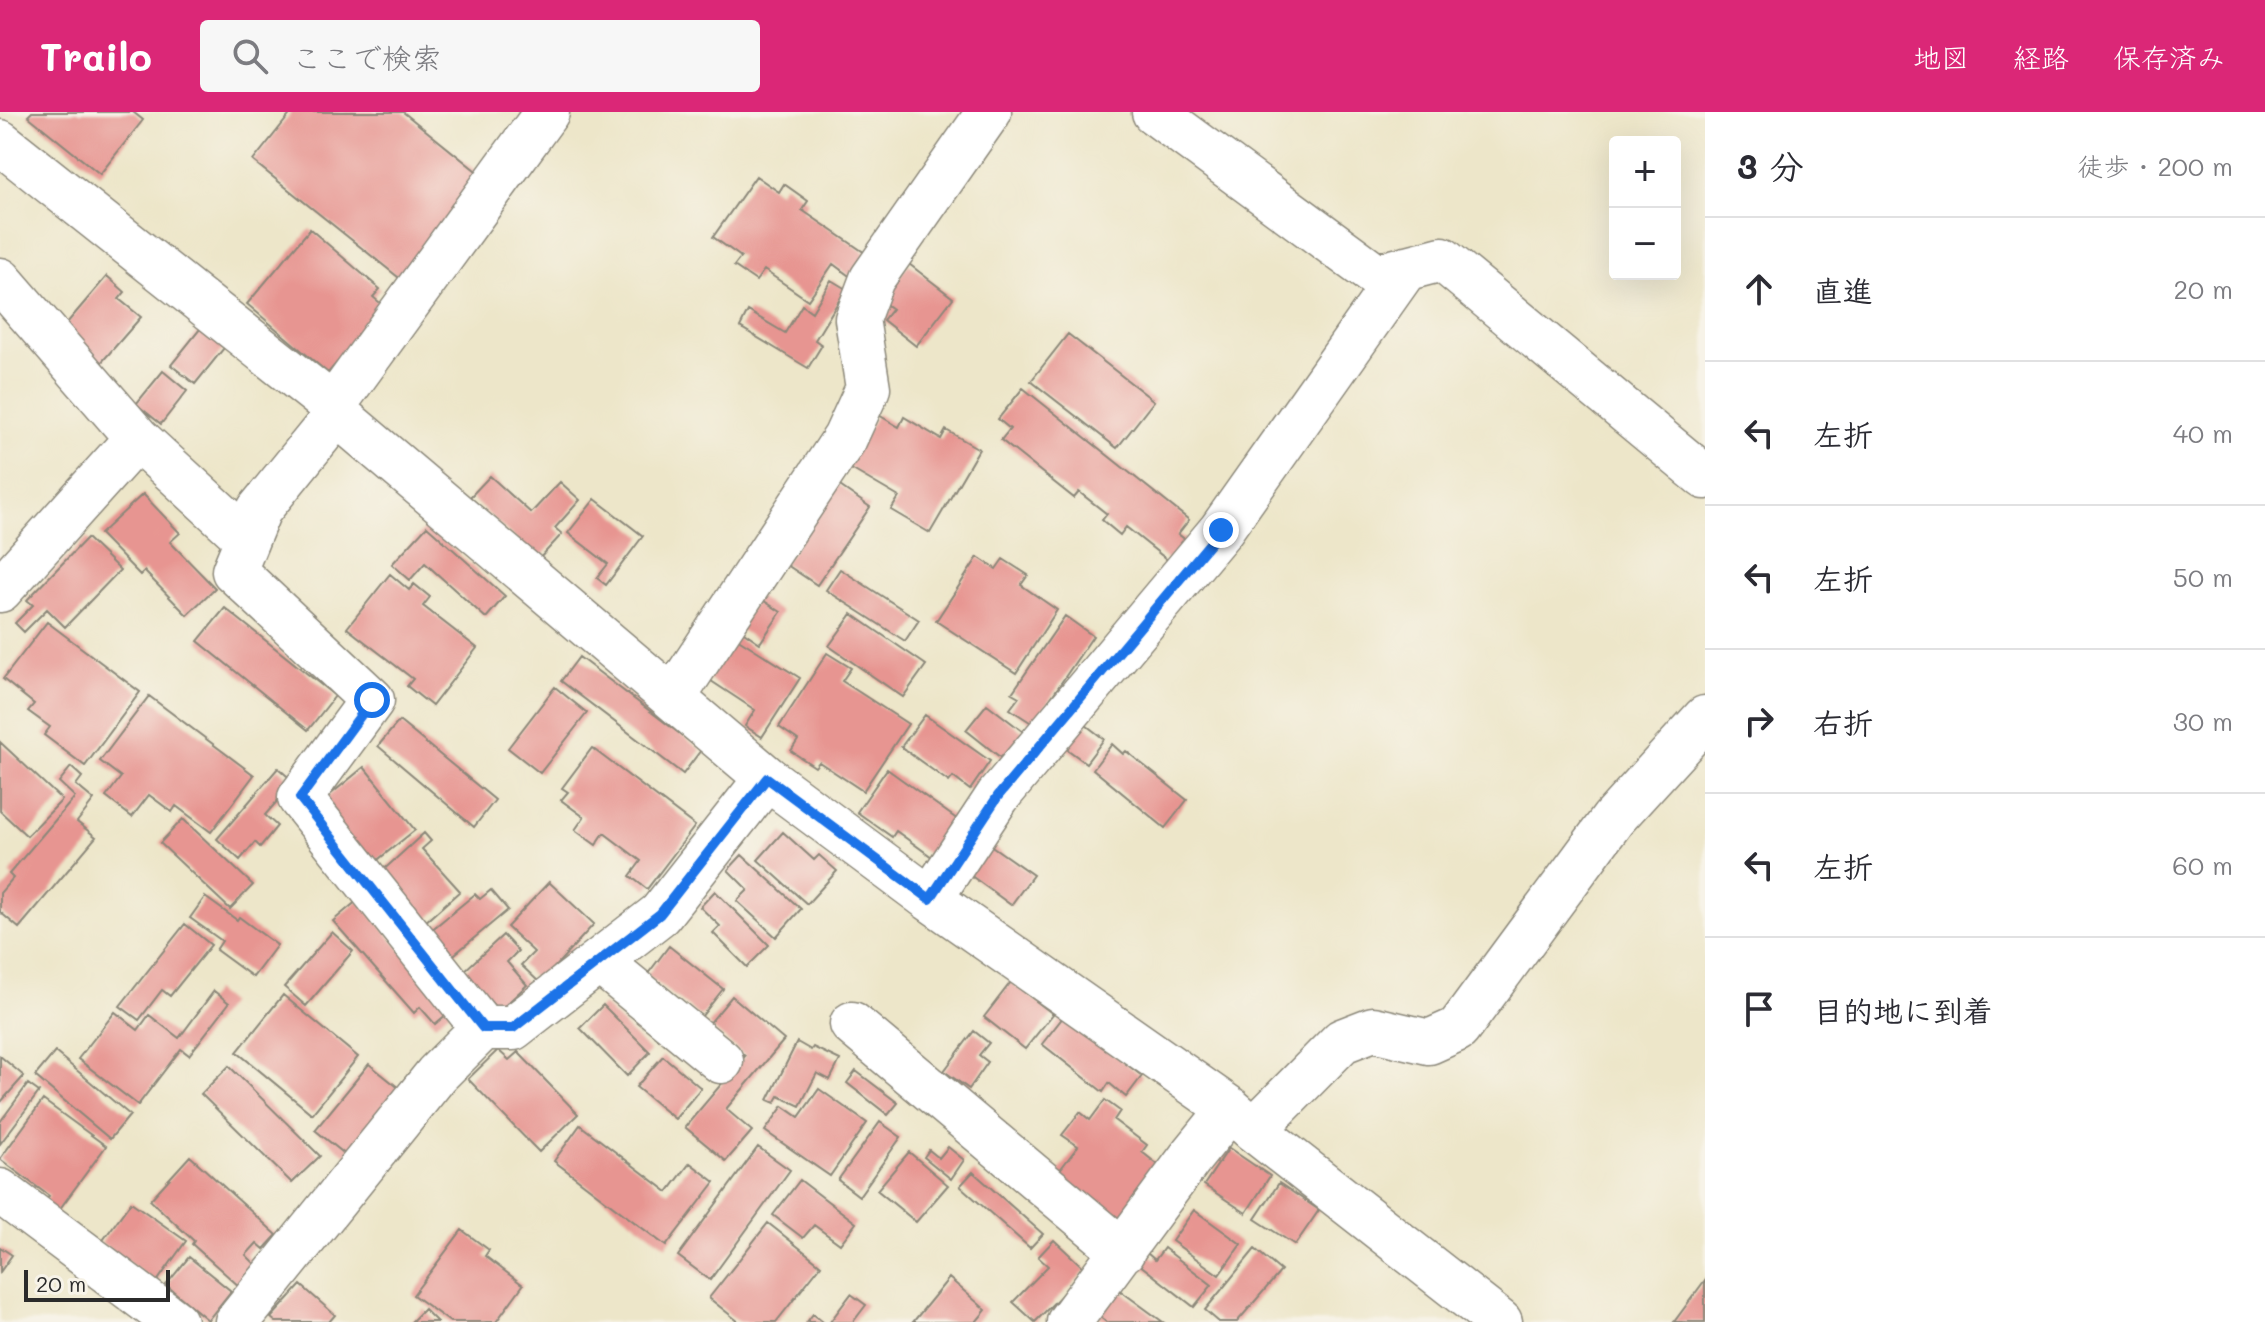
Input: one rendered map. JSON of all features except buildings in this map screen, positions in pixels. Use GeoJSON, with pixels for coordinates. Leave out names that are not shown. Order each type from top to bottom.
{"type":"FeatureCollection","features":[{"type":"Feature","properties":{"kind":"street"},"geometry":{"type":"LineString","coordinates":[[483,1028],[300,798],[372,700],[234,571],[259,510],[335,410],[547,112]]}},
{"type":"Feature","properties":{"kind":"street"},"geometry":{"type":"LineString","coordinates":[[673,698],[845,438],[868,388],[857,319],[872,279],[989,112]]}},
{"type":"Feature","properties":{"kind":"street"},"geometry":{"type":"LineString","coordinates":[[1154,112],[1377,276],[1442,259],[1705,477]]}},
{"type":"Feature","properties":{"kind":"street"},"geometry":{"type":"LineString","coordinates":[[0,142],[335,410],[767,778],[930,899],[1242,1119],[1500,1322]]}},
{"type":"Feature","properties":{"kind":"street"},"geometry":{"type":"LineString","coordinates":[[930,899],[998,796],[1221,530],[1406,268]]}},
{"type":"Feature","properties":{"kind":"street"},"geometry":{"type":"LineString","coordinates":[[0,280],[137,438],[247,539]]}},
{"type":"Feature","properties":{"kind":"street"},"geometry":{"type":"LineString","coordinates":[[0,590],[137,438]]}},
{"type":"Feature","properties":{"kind":"street"},"geometry":{"type":"LineString","coordinates":[[1069,1322],[1191,1157],[1342,1041],[1373,1029],[1429,1042],[1458,1029],[1613,819],[1705,718]]}},
{"type":"Feature","properties":{"kind":"street"},"geometry":{"type":"LineString","coordinates":[[237,1322],[437,1074],[483,1028],[513,1028],[660,914],[767,778]]}},
{"type":"Feature","properties":{"kind":"street"},"geometry":{"type":"LineString","coordinates":[[600,962],[721,1061]]}},
{"type":"Feature","properties":{"kind":"street"},"geometry":{"type":"LineString","coordinates":[[852,1024],[1123,1251]]}},
{"type":"Feature","properties":{"kind":"street"},"geometry":{"type":"LineString","coordinates":[[0,1191],[175,1322]]}},
{"type":"Feature","properties":{"kind":"route"},"geometry":{"type":"LineString","coordinates":[[372,700],[300,798],[483,1028],[513,1028],[660,914],[767,778],[930,899],[998,796],[1221,530]]}}]}
